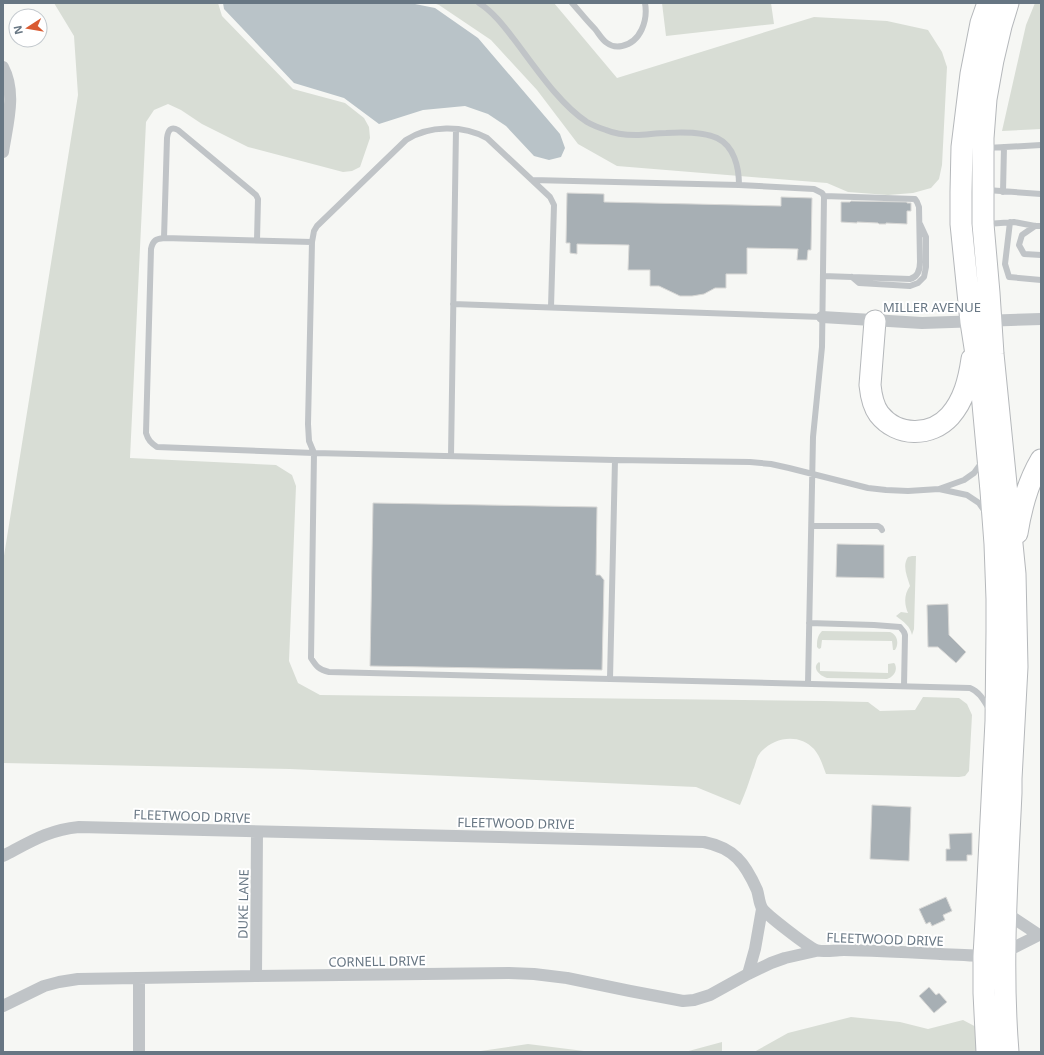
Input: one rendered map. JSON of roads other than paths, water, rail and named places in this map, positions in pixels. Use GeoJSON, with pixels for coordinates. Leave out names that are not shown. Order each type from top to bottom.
{"type":"FeatureCollection","features":[{"type":"Feature","properties":{"kind":"highway"},"geometry":{"type":"LineString","coordinates":[[988,3],[971,74],[962,147],[961,224],[981,321],[992,354],[1014,555],[1017,607],[1017,667],[1011,779],[1012,793],[1005,952],[1008,1052]]}},
{"type":"Feature","properties":{"kind":"highway"},"geometry":{"type":"LineString","coordinates":[[875,321],[870,385],[874,405],[879,414],[887,423],[907,432],[929,430],[940,424],[950,416],[958,405],[967,387],[974,343],[981,321],[983,225],[993,191],[983,149],[986,99],[1001,26],[1008,3]]}},
{"type":"Feature","properties":{"kind":"highway"},"geometry":{"type":"LineString","coordinates":[[974,343],[982,393],[994,528],[998,631],[996,720],[984,956],[987,1052]]}},
{"type":"Feature","properties":{"kind":"highway"},"geometry":{"type":"LineString","coordinates":[[1014,555],[1024,501],[1029,485],[1041,460]]}},
{"type":"Feature","properties":{"kind":"street"},"geometry":{"type":"LineString","coordinates":[[3,67],[8,78],[10,105],[3,152]]}},
{"type":"Feature","properties":{"kind":"street","name":"MILLER AVENUE"},"geometry":{"type":"LineString","coordinates":[[822,317],[922,324],[1041,319]]}},
{"type":"Feature","properties":{"kind":"street","name":"FLEETWOOD DRIVE"},"geometry":{"type":"LineString","coordinates":[[3,856],[37,838],[69,828],[79,827],[704,842],[725,848],[736,856],[750,876],[758,892],[762,909],[816,951],[842,950],[984,956]]}},
{"type":"Feature","properties":{"kind":"street","name":"DUKE LANE"},"geometry":{"type":"LineString","coordinates":[[256,976],[258,832]]}},
{"type":"Feature","properties":{"kind":"street"},"geometry":{"type":"LineString","coordinates":[[748,974],[755,949],[762,909]]}},
{"type":"Feature","properties":{"kind":"street"},"geometry":{"type":"LineString","coordinates":[[1006,913],[1040,935]]}},
{"type":"Feature","properties":{"kind":"street"},"geometry":{"type":"LineString","coordinates":[[1005,952],[1040,935]]}},
{"type":"Feature","properties":{"kind":"street","name":"CORNELL DRIVE"},"geometry":{"type":"LineString","coordinates":[[3,1006],[44,986],[78,979],[509,973],[567,978],[630,992],[683,1001],[694,1000],[710,995],[771,963],[785,958],[816,951]]}},
{"type":"Feature","properties":{"kind":"street"},"geometry":{"type":"LineString","coordinates":[[139,978],[139,1052]]}},
{"type":"Feature","properties":{"kind":"lane"},"geometry":{"type":"LineString","coordinates":[[479,3],[500,21],[552,88],[570,108],[587,122],[606,130],[624,135],[688,133],[717,138],[726,145],[732,153],[739,174],[738,185]]}},
{"type":"Feature","properties":{"kind":"lane"},"geometry":{"type":"LineString","coordinates":[[572,3],[605,41],[613,46],[630,43],[637,37],[646,17],[645,3]]}},
{"type":"Feature","properties":{"kind":"lane"},"geometry":{"type":"LineString","coordinates":[[164,238],[167,138],[170,129],[175,128],[256,195],[258,199],[257,240]]}},
{"type":"Feature","properties":{"kind":"lane"},"geometry":{"type":"LineString","coordinates":[[551,307],[554,206],[550,196],[487,138],[472,131],[435,129],[412,136],[406,140],[317,226],[314,231],[312,242],[308,424],[309,442],[314,453],[311,658],[315,665],[322,671],[329,672],[970,688],[977,692],[983,699],[996,720]]}},
{"type":"Feature","properties":{"kind":"lane"},"geometry":{"type":"LineString","coordinates":[[451,456],[456,129]]}},
{"type":"Feature","properties":{"kind":"lane"},"geometry":{"type":"LineString","coordinates":[[983,149],[1041,145]]}},
{"type":"Feature","properties":{"kind":"lane"},"geometry":{"type":"LineString","coordinates":[[1004,147],[993,191],[1041,194]]}},
{"type":"Feature","properties":{"kind":"lane"},"geometry":{"type":"LineString","coordinates":[[532,180],[738,185],[814,189],[822,193],[824,196],[916,200],[918,205],[919,223],[920,267],[918,274],[913,278],[906,280],[823,276]]}},
{"type":"Feature","properties":{"kind":"lane"},"geometry":{"type":"LineString","coordinates":[[808,684],[814,430],[820,364],[824,196]]}},
{"type":"Feature","properties":{"kind":"lane"},"geometry":{"type":"LineString","coordinates":[[1010,222],[1005,264],[1009,277],[1041,280]]}},
{"type":"Feature","properties":{"kind":"lane"},"geometry":{"type":"LineString","coordinates":[[983,225],[1014,222],[1038,226]]}},
{"type":"Feature","properties":{"kind":"lane"},"geometry":{"type":"LineString","coordinates":[[1038,226],[1022,235],[1019,245],[1024,254],[1041,255]]}},
{"type":"Feature","properties":{"kind":"lane"},"geometry":{"type":"LineString","coordinates":[[312,242],[164,238],[158,239],[152,243],[146,433],[152,444],[157,446],[314,453],[750,462],[771,464],[868,488],[908,491],[939,489],[967,495],[979,503],[986,511],[994,528]]}},
{"type":"Feature","properties":{"kind":"lane"},"geometry":{"type":"LineString","coordinates":[[453,304],[822,317]]}},
{"type":"Feature","properties":{"kind":"lane"},"geometry":{"type":"LineString","coordinates":[[939,489],[964,480],[974,473],[982,463],[987,449]]}},
{"type":"Feature","properties":{"kind":"lane"},"geometry":{"type":"LineString","coordinates":[[610,679],[615,460]]}},
{"type":"Feature","properties":{"kind":"lane"},"geometry":{"type":"LineString","coordinates":[[812,526],[878,526],[882,530]]}},
{"type":"Feature","properties":{"kind":"lane"},"geometry":{"type":"LineString","coordinates":[[809,623],[879,625],[896,626],[902,628],[905,635],[904,686]]}}]}
